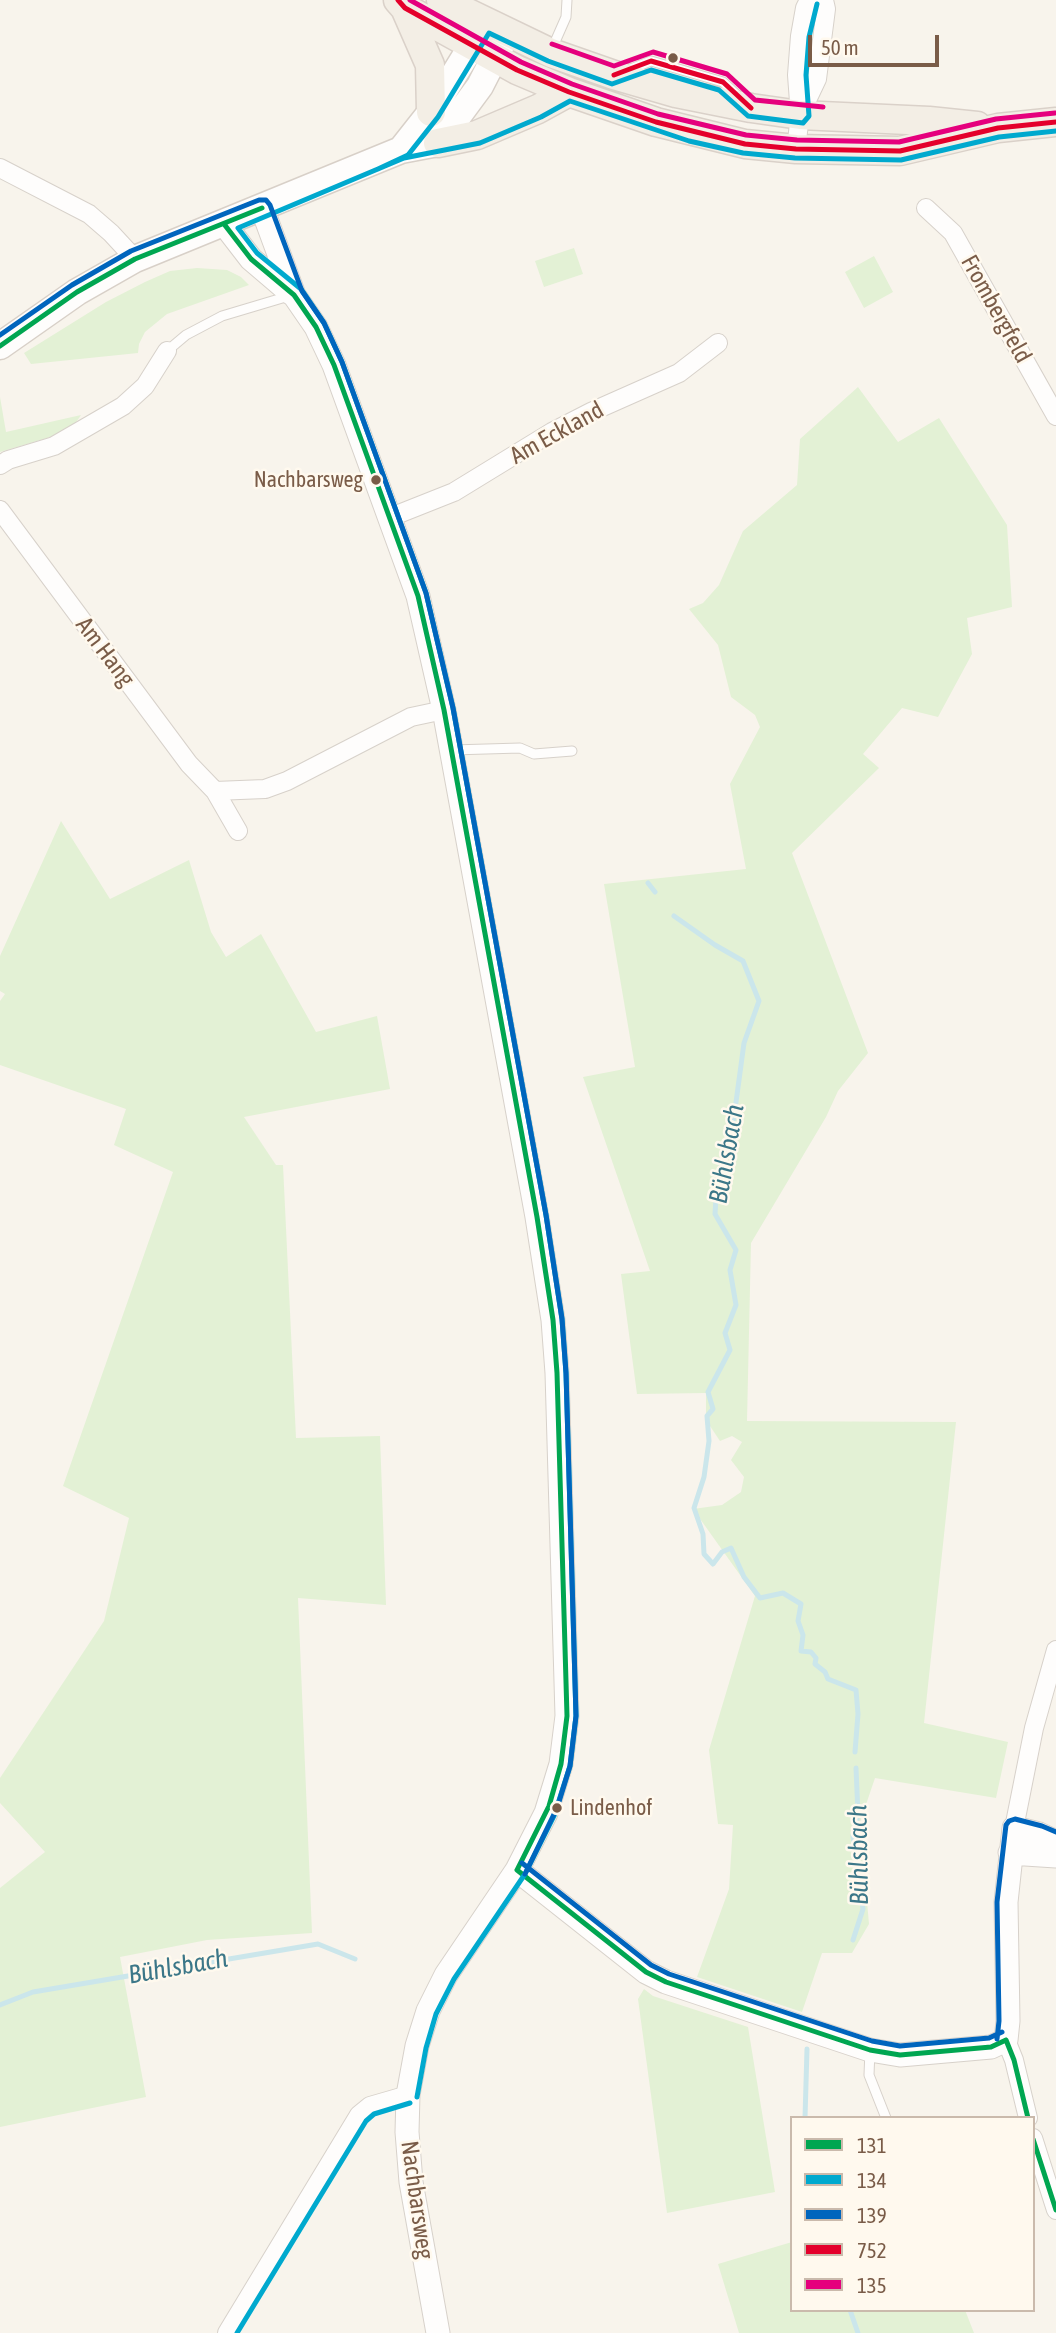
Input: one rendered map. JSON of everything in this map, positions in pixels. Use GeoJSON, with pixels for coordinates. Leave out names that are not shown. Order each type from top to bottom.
{"type":"FeatureCollection","features":[{"type":"Feature","properties":{"kind":"main road"},"geometry":{"type":"LineString","coordinates":[[441,0],[490,39],[569,92],[691,132],[745,144],[796,149],[900,152],[998,128],[1056,122]]}},
{"type":"Feature","properties":{"kind":"main road"},"geometry":{"type":"LineString","coordinates":[[402,4],[490,39],[551,53],[676,93],[751,108],[800,114],[929,121],[998,128]]}},
{"type":"Feature","properties":{"kind":"main road"},"geometry":{"type":"LineString","coordinates":[[402,4],[430,65],[430,112]]}},
{"type":"Feature","properties":{"kind":"main road"},"geometry":{"type":"LineString","coordinates":[[401,150],[490,39]]}},
{"type":"Feature","properties":{"kind":"main road"},"geometry":{"type":"LineString","coordinates":[[438,143],[475,94],[490,39]]}},
{"type":"Feature","properties":{"kind":"main road"},"geometry":{"type":"LineString","coordinates":[[0,346],[77,292],[135,259],[401,150],[477,135],[538,109],[569,92]]}},
{"type":"Feature","properties":{"kind":"street"},"geometry":{"type":"LineString","coordinates":[[796,149],[800,114],[797,75],[800,36],[809,0]]}},
{"type":"Feature","properties":{"kind":"street"},"geometry":{"type":"LineString","coordinates":[[800,114],[817,79],[826,9],[824,0]]}},
{"type":"Feature","properties":{"kind":"street"},"geometry":{"type":"LineString","coordinates":[[0,169],[89,214],[135,259]]}},
{"type":"Feature","properties":{"kind":"street","name":"Nachbarsweg"},"geometry":{"type":"LineString","coordinates":[[262,208],[294,295],[316,327],[334,365],[418,596],[444,710],[537,1217],[553,1320],[557,1373],[567,1716],[561,1764],[549,1806],[517,1870],[446,1975],[428,2011],[417,2046],[408,2095],[407,2132],[411,2182],[438,2333]]}},
{"type":"Feature","properties":{"kind":"street","name":"Frombergfeld"},"geometry":{"type":"LineString","coordinates":[[926,208],[953,233],[1056,416]]}},
{"type":"Feature","properties":{"kind":"street","name":"Nachbarsweg"},"geometry":{"type":"LineString","coordinates":[[224,224],[251,259],[294,295]]}},
{"type":"Feature","properties":{"kind":"street","name":"Am Eckland"},"geometry":{"type":"LineString","coordinates":[[391,517],[454,492],[552,432],[679,373],[718,342]]}},
{"type":"Feature","properties":{"kind":"street"},"geometry":{"type":"LineString","coordinates":[[0,465],[54,446],[123,406],[145,386],[167,351]]}},
{"type":"Feature","properties":{"kind":"street","name":"Am Hang"},"geometry":{"type":"LineString","coordinates":[[0,510],[189,764],[215,791],[238,831]]}},
{"type":"Feature","properties":{"kind":"street"},"geometry":{"type":"LineString","coordinates":[[215,791],[265,789],[287,781],[411,717],[444,710]]}},
{"type":"Feature","properties":{"kind":"street"},"geometry":{"type":"LineString","coordinates":[[1028,2116],[1014,2060],[1006,2040],[1006,1902],[1014,1828],[1034,1728],[1056,1650]]}},
{"type":"Feature","properties":{"kind":"street"},"geometry":{"type":"LineString","coordinates":[[1014,1828],[1040,1834],[1056,1842]]}},
{"type":"Feature","properties":{"kind":"street"},"geometry":{"type":"LineString","coordinates":[[1010,1853],[1056,1856]]}},
{"type":"Feature","properties":{"kind":"street"},"geometry":{"type":"LineString","coordinates":[[517,1870],[646,1972],[666,1982],[870,2050],[900,2055],[991,2047],[1006,2040]]}},
{"type":"Feature","properties":{"kind":"street"},"geometry":{"type":"LineString","coordinates":[[227,2333],[359,2115],[370,2106],[408,2095]]}},
{"type":"Feature","properties":{"kind":"street"},"geometry":{"type":"LineString","coordinates":[[1035,2144],[1056,2210]]}},
{"type":"Feature","properties":{"kind":"lane"},"geometry":{"type":"LineString","coordinates":[[551,53],[566,17],[567,0]]}},
{"type":"Feature","properties":{"kind":"lane"},"geometry":{"type":"LineString","coordinates":[[167,351],[186,335],[222,316],[294,295]]}},
{"type":"Feature","properties":{"kind":"lane"},"geometry":{"type":"LineString","coordinates":[[451,750],[520,748],[534,754],[572,751]]}},
{"type":"Feature","properties":{"kind":"lane"},"geometry":{"type":"LineString","coordinates":[[870,2050],[869,2076],[885,2116]]}},
{"type":"Feature","properties":{"kind":"green space"},"geometry":{"type":"Polygon","coordinates":[[[574,248],[583,274],[544,287],[535,261],[574,248]]]}},
{"type":"Feature","properties":{"kind":"green space"},"geometry":{"type":"Polygon","coordinates":[[[874,256],[893,292],[864,308],[845,272],[874,256]]]}},
{"type":"Feature","properties":{"kind":"green space"},"geometry":{"type":"Polygon","coordinates":[[[197,268],[227,270],[241,277],[249,285],[167,314],[145,332],[138,353],[31,364],[24,353],[106,302],[145,282],[170,271],[197,268]]]}},
{"type":"Feature","properties":{"kind":"green space"},"geometry":{"type":"Polygon","coordinates":[[[858,387],[898,442],[939,418],[1007,525],[1012,607],[967,618],[972,654],[938,717],[902,708],[863,754],[879,768],[792,853],[868,1053],[838,1091],[826,1117],[751,1243],[747,1421],[956,1422],[924,1723],[1008,1742],[996,1798],[875,1778],[856,1834],[861,1835],[869,1924],[852,1953],[822,1953],[802,2012],[697,1977],[729,1889],[733,1825],[718,1824],[709,1750],[755,1596],[693,1509],[722,1505],[741,1492],[744,1477],[731,1460],[742,1442],[732,1436],[720,1441],[706,1420],[706,1393],[637,1394],[621,1274],[650,1271],[583,1077],[635,1067],[604,884],[746,869],[730,784],[760,727],[755,715],[731,697],[718,645],[689,609],[703,603],[719,585],[743,531],[797,485],[800,439],[858,387]]]}},
{"type":"Feature","properties":{"kind":"green space"},"geometry":{"type":"Polygon","coordinates":[[[0,397],[6,432],[81,415],[75,424],[54,436],[0,452],[0,397]]]}},
{"type":"Feature","properties":{"kind":"green space"},"geometry":{"type":"Polygon","coordinates":[[[61,821],[110,899],[189,860],[211,932],[226,957],[261,934],[316,1032],[377,1016],[390,1089],[244,1117],[276,1165],[283,1165],[296,1438],[380,1436],[386,1605],[298,1598],[312,1933],[207,1940],[120,1957],[146,2097],[0,2127],[0,1888],[45,1852],[0,1803],[0,1778],[104,1621],[129,1518],[63,1486],[173,1172],[114,1145],[126,1109],[0,1065],[0,1001],[5,994],[0,991],[0,956],[61,821]]]}},
{"type":"Feature","properties":{"kind":"green space"},"geometry":{"type":"Polygon","coordinates":[[[644,1989],[653,1996],[748,2027],[775,2192],[667,2213],[638,1999],[644,1989]]]}},
{"type":"Feature","properties":{"kind":"green space"},"geometry":{"type":"Polygon","coordinates":[[[790,2243],[790,2312],[966,2312],[974,2333],[739,2333],[718,2264],[790,2243]]]}},
{"type":"Feature","properties":{"kind":"waterway","name":"Bühlsbach"},"geometry":{"type":"LineString","coordinates":[[648,883],[655,892]]}},
{"type":"Feature","properties":{"kind":"waterway","name":"Bühlsbach"},"geometry":{"type":"LineString","coordinates":[[674,916],[743,961],[759,1001],[744,1043],[734,1117],[717,1182],[715,1214],[736,1250],[730,1270],[736,1305],[725,1333],[730,1350],[708,1392],[713,1409],[707,1416],[709,1441],[704,1477],[694,1508],[703,1534],[704,1554],[713,1564],[722,1552],[731,1548],[744,1577],[760,1598],[783,1593],[801,1604],[798,1621],[803,1635],[801,1651],[811,1652],[816,1658],[815,1664],[825,1672],[828,1679],[856,1690],[858,1714],[855,1752]]}},
{"type":"Feature","properties":{"kind":"waterway","name":"Bühlsbach"},"geometry":{"type":"LineString","coordinates":[[853,1940],[863,1909],[853,1836],[858,1814],[856,1768]]}},
{"type":"Feature","properties":{"kind":"waterway","name":"Bühlsbach"},"geometry":{"type":"LineString","coordinates":[[0,2005],[33,1992],[318,1944],[355,1959]]}},
{"type":"Feature","properties":{"kind":"waterway","name":"Bühlsbach"},"geometry":{"type":"LineString","coordinates":[[805,2116],[807,2049]]}},
{"type":"Feature","properties":{"kind":"waterway","name":"Bühlsbach"},"geometry":{"type":"LineString","coordinates":[[851,2312],[858,2333]]}},
{"type":"Feature","properties":{"kind":"transit line","name":"752"},"geometry":{"type":"LineString","coordinates":[[398,0],[405,8],[517,70],[569,92],[656,122],[745,144],[796,149],[900,151],[998,128],[1056,122]]}},
{"type":"Feature","properties":{"kind":"transit line","name":"135"},"geometry":{"type":"LineString","coordinates":[[410,0],[521,62],[572,84],[658,114],[746,135],[797,140],[899,142],[996,119],[1055,113]]}},
{"type":"Feature","properties":{"kind":"transit line","name":"134"},"geometry":{"type":"LineString","coordinates":[[378,169],[408,155],[438,117],[489,33],[548,61],[612,84],[651,70],[719,90],[748,116],[803,123],[809,116],[806,75],[809,37],[817,4]]}},
{"type":"Feature","properties":{"kind":"transit line","name":"135"},"geometry":{"type":"LineString","coordinates":[[552,44],[614,66],[653,52],[727,74],[755,100],[823,107]]}},
{"type":"Feature","properties":{"kind":"transit line","name":"752"},"geometry":{"type":"LineString","coordinates":[[614,75],[651,61],[723,82],[751,108]]}},
{"type":"Feature","properties":{"kind":"transit line","name":"134"},"geometry":{"type":"LineString","coordinates":[[417,2097],[426,2048],[436,2014],[454,1979],[525,1874],[554,1816],[570,1766],[576,1716],[562,1319],[546,1215],[453,708],[426,593],[342,362],[324,323],[301,289],[257,253],[238,228],[404,158],[480,143],[541,117],[570,101],[689,141],[743,153],[795,158],[901,160],[999,137],[1056,131]]}},
{"type":"Feature","properties":{"kind":"transit line","name":"139"},"geometry":{"type":"LineString","coordinates":[[0,335],[72,285],[131,251],[259,200],[266,200],[302,291],[324,323],[342,362],[426,593],[453,708],[546,1215],[562,1319],[576,1716],[570,1766],[557,1808],[525,1874]]}},
{"type":"Feature","properties":{"kind":"transit line","name":"131"},"geometry":{"type":"LineString","coordinates":[[0,346],[77,292],[135,259],[262,208]]}},
{"type":"Feature","properties":{"kind":"transit line","name":"131"},"geometry":{"type":"LineString","coordinates":[[224,224],[251,259],[294,295],[316,327],[334,365],[418,596],[444,710],[537,1217],[553,1320],[557,1373],[567,1716],[561,1764],[549,1806],[517,1870]]}},
{"type":"Feature","properties":{"kind":"transit line","name":"139"},"geometry":{"type":"LineString","coordinates":[[997,2039],[997,1902],[1006,1825],[1015,1819],[1056,1832]]}},
{"type":"Feature","properties":{"kind":"transit line","name":"139"},"geometry":{"type":"LineString","coordinates":[[522,1863],[651,1965],[669,1974],[872,2041],[900,2046],[989,2038],[1002,2032]]}},
{"type":"Feature","properties":{"kind":"transit line","name":"131"},"geometry":{"type":"LineString","coordinates":[[517,1870],[646,1972],[666,1982],[870,2050],[900,2055],[991,2047],[1006,2040]]}},
{"type":"Feature","properties":{"kind":"transit line","name":"131"},"geometry":{"type":"LineString","coordinates":[[1006,2040],[1014,2060],[1028,2116]]}},
{"type":"Feature","properties":{"kind":"transit line","name":"134"},"geometry":{"type":"LineString","coordinates":[[237,2333],[366,2121],[374,2114],[410,2103]]}},
{"type":"Feature","properties":{"kind":"transit line","name":"131"},"geometry":{"type":"LineString","coordinates":[[1035,2145],[1056,2210]]}},
{"type":"Feature","properties":{"kind":"place","name":"Nachbarsweg"},"geometry":{"type":"Point","coordinates":[376,480]}},
{"type":"Feature","properties":{"kind":"place","name":"Lindenhof"},"geometry":{"type":"Point","coordinates":[557,1808]}}]}
